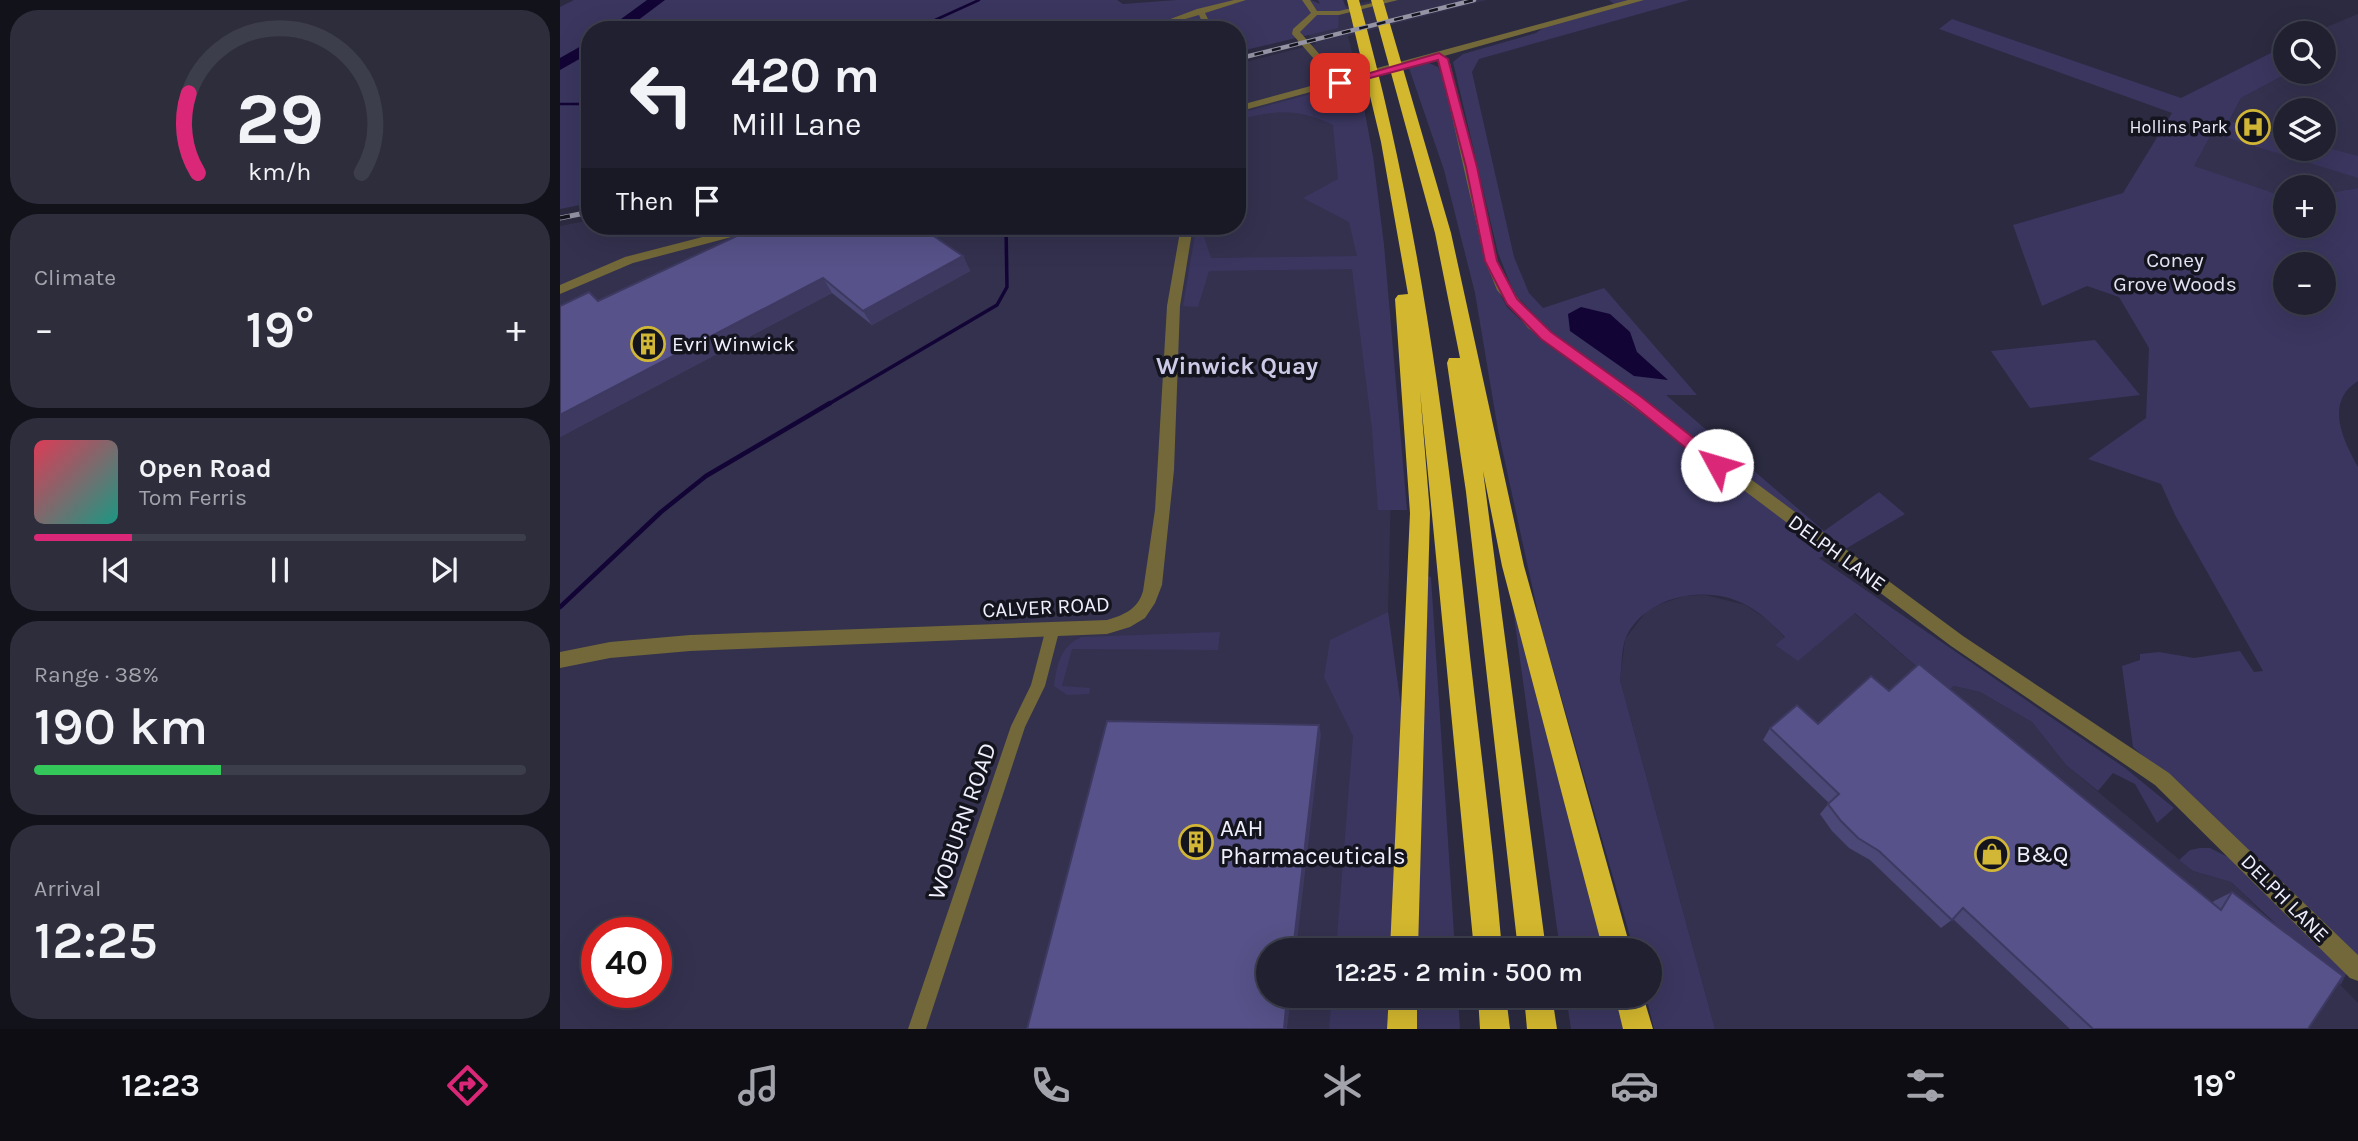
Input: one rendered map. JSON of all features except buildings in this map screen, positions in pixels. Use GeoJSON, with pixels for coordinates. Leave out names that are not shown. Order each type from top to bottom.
{"type":"FeatureCollection","features":[{"type":"Feature","properties":{"kind":"highway"},"geometry":{"type":"LineString","coordinates":[[1353,0],[1376,88],[1412,263],[1440,470],[1487,938]]}},
{"type":"Feature","properties":{"kind":"highway"},"geometry":{"type":"LineString","coordinates":[[1377,0],[1443,233],[1513,566],[1614,938]]}},
{"type":"Feature","properties":{"kind":"highway"},"geometry":{"type":"LineString","coordinates":[[1417,144],[1444,289],[1476,492],[1531,938]]}},
{"type":"Feature","properties":{"kind":"highway"},"geometry":{"type":"LineString","coordinates":[[1389,149],[1406,316],[1420,513],[1404,938]]}},
{"type":"Feature","properties":{"kind":"highway"},"geometry":{"type":"LineString","coordinates":[[1402,1029],[1403,1008]]}},
{"type":"Feature","properties":{"kind":"highway"},"geometry":{"type":"LineString","coordinates":[[1493,1008],[1495,1029]]}},
{"type":"Feature","properties":{"kind":"highway"},"geometry":{"type":"LineString","coordinates":[[1539,1008],[1542,1029]]}},
{"type":"Feature","properties":{"kind":"highway"},"geometry":{"type":"LineString","coordinates":[[1632,1008],[1638,1029]]}},
{"type":"Feature","properties":{"kind":"street"},"geometry":{"type":"LineString","coordinates":[[1170,21],[1242,0]]}},
{"type":"Feature","properties":{"kind":"street"},"geometry":{"type":"LineString","coordinates":[[1306,0],[1315,13]]}},
{"type":"Feature","properties":{"kind":"street"},"geometry":{"type":"LineString","coordinates":[[1340,83],[1296,31],[1315,13],[1339,13],[1394,0]]}},
{"type":"Feature","properties":{"kind":"street"},"geometry":{"type":"LineString","coordinates":[[1246,108],[1639,0]]}},
{"type":"Feature","properties":{"kind":"street"},"geometry":{"type":"LineString","coordinates":[[1200,11],[1206,21]]}},
{"type":"Feature","properties":{"kind":"street","name":"DELPH LANE"},"geometry":{"type":"LineString","coordinates":[[1439,56],[1445,63],[1462,129],[1491,261],[1502,287],[1533,325],[1956,641],[2162,779],[2358,970]]}},
{"type":"Feature","properties":{"kind":"street"},"geometry":{"type":"LineString","coordinates":[[560,290],[629,260],[724,235]]}},
{"type":"Feature","properties":{"kind":"street","name":"CALVER ROAD"},"geometry":{"type":"LineString","coordinates":[[560,660],[610,650],[690,643],[1118,624],[1137,615],[1148,601],[1164,512],[1175,275],[1184,235]]}},
{"type":"Feature","properties":{"kind":"street","name":"WOBURN ROAD"},"geometry":{"type":"LineString","coordinates":[[918,1029],[1018,726],[1038,686],[1054,628]]}},
{"type":"Feature","properties":{"kind":"shaded area"},"geometry":{"type":"Polygon","coordinates":[[[1375,0],[1487,0],[1348,36],[1357,73],[1332,80],[1340,89],[1391,495],[1388,612],[1403,722],[1392,938],[1256,938],[1256,1008],[1389,1008],[1388,1029],[560,1029],[560,226],[581,222],[581,235],[1246,235],[1246,62],[1316,44],[1304,29],[1319,12],[1375,0]]]}},
{"type":"Feature","properties":{"kind":"shaded area","name":"Hollins Park"},"geometry":{"type":"Polygon","coordinates":[[[2358,14],[2358,188],[2336,192],[2336,175],[2273,175],[2273,238],[2290,238],[2293,249],[2171,208],[2212,133],[2229,121],[2241,98],[2273,81],[2273,84],[2336,84],[2336,23],[2358,14]]]}},
{"type":"Feature","properties":{"kind":"shaded area"},"geometry":{"type":"Polygon","coordinates":[[[1581,307],[1610,314],[1630,332],[1637,352],[1668,380],[1634,376],[1570,331],[1568,314],[1581,307]]]}},
{"type":"Feature","properties":{"kind":"shaded area"},"geometry":{"type":"Polygon","coordinates":[[[1705,595],[1746,605],[1769,621],[1785,638],[1776,644],[1854,613],[1946,692],[1954,686],[1980,692],[2032,722],[2066,765],[2193,871],[2231,882],[2325,973],[2327,971],[2358,1003],[2358,1029],[1715,1029],[1620,680],[1625,639],[1649,608],[1684,596],[1705,595]]]}},
{"type":"Feature","properties":{"kind":"green space"},"geometry":{"type":"Polygon","coordinates":[[[574,0],[1117,0],[1123,4],[1177,0],[1311,0],[1320,4],[1318,0],[1343,0],[1347,10],[1339,13],[1338,28],[1246,50],[1246,21],[581,21],[581,50],[560,61],[560,7],[574,0]]]}},
{"type":"Feature","properties":{"kind":"green space"},"geometry":{"type":"Polygon","coordinates":[[[1609,0],[1689,0],[1479,59],[1472,72],[1514,257],[1529,293],[1543,308],[1604,288],[1697,395],[1666,395],[1824,531],[1879,492],[1905,514],[1847,548],[1819,558],[2125,768],[2174,808],[2157,823],[2135,784],[2113,773],[2098,791],[2066,765],[2032,722],[1980,692],[1954,686],[1946,692],[1855,613],[1798,661],[1775,645],[1785,637],[1772,624],[1753,609],[1732,599],[1697,595],[1663,603],[1648,611],[1635,623],[1626,637],[1620,680],[1715,1029],[1654,1029],[1649,1008],[1662,1008],[1662,938],[1631,938],[1541,627],[1498,430],[1475,293],[1444,170],[1409,68],[1429,63],[1438,67],[1446,84],[1491,277],[1507,307],[1536,335],[1540,321],[1514,293],[1498,253],[1453,62],[1463,54],[1536,33],[1551,22],[1615,5],[1609,0]]]}},
{"type":"Feature","properties":{"kind":"green space","name":"Coney Grove Woods"},"geometry":{"type":"Polygon","coordinates":[[[1952,19],[2181,98],[2273,52],[2273,81],[2241,98],[2229,121],[2273,134],[2273,152],[2212,133],[2194,166],[2273,193],[2273,238],[2336,238],[2336,192],[2358,188],[2358,381],[2348,390],[2339,410],[2342,433],[2358,467],[2358,960],[2215,820],[2133,747],[2122,666],[2140,660],[2140,654],[2159,652],[2194,658],[2240,651],[2254,672],[2263,671],[2175,515],[2161,484],[2088,459],[2146,418],[2149,348],[2119,297],[2087,286],[2042,306],[2013,225],[2123,193],[2172,113],[1939,29],[1952,19]]]}},
{"type":"Feature","properties":{"kind":"green space"},"geometry":{"type":"Polygon","coordinates":[[[581,55],[581,205],[560,209],[560,68],[581,55]]]}},
{"type":"Feature","properties":{"kind":"green space"},"geometry":{"type":"Polygon","coordinates":[[[1359,81],[1373,156],[1384,245],[1407,510],[1378,510],[1372,429],[1352,269],[1209,271],[1198,307],[1183,306],[1195,235],[1204,235],[1211,258],[1357,256],[1349,222],[1303,198],[1338,179],[1333,125],[1297,113],[1263,114],[1246,118],[1246,112],[1359,81]]]}},
{"type":"Feature","properties":{"kind":"green space"},"geometry":{"type":"Polygon","coordinates":[[[2336,150],[2358,156],[2358,178],[2303,161],[2336,161],[2336,150]]]}},
{"type":"Feature","properties":{"kind":"green space"},"geometry":{"type":"Polygon","coordinates":[[[2095,340],[2140,395],[2030,408],[1991,351],[2095,340]]]}},
{"type":"Feature","properties":{"kind":"green space"},"geometry":{"type":"Polygon","coordinates":[[[1426,576],[1431,577],[1454,938],[1417,938],[1426,576]]]}},
{"type":"Feature","properties":{"kind":"green space"},"geometry":{"type":"Polygon","coordinates":[[[1509,580],[1603,938],[1558,938],[1509,580]]]}},
{"type":"Feature","properties":{"kind":"green space"},"geometry":{"type":"Polygon","coordinates":[[[1388,612],[1403,722],[1392,938],[1337,938],[1353,736],[1324,677],[1330,640],[1388,612]]]}},
{"type":"Feature","properties":{"kind":"green space"},"geometry":{"type":"Polygon","coordinates":[[[1220,632],[1218,650],[1072,649],[1062,686],[1090,688],[1089,694],[1067,695],[1054,686],[1058,664],[1064,651],[1082,637],[1220,632]]]}},
{"type":"Feature","properties":{"kind":"green space"},"geometry":{"type":"Polygon","coordinates":[[[2210,848],[2230,858],[2347,972],[2341,985],[2231,882],[2193,871],[2179,860],[2190,850],[2210,848]]]}},
{"type":"Feature","properties":{"kind":"green space"},"geometry":{"type":"Polygon","coordinates":[[[1331,1008],[1389,1008],[1388,1029],[1329,1029],[1331,1008]]]}},
{"type":"Feature","properties":{"kind":"green space"},"geometry":{"type":"Polygon","coordinates":[[[1416,1008],[1459,1008],[1460,1029],[1415,1029],[1416,1008]]]}},
{"type":"Feature","properties":{"kind":"green space"},"geometry":{"type":"Polygon","coordinates":[[[1568,1008],[1621,1008],[1627,1029],[1571,1029],[1568,1008]]]}},
{"type":"Feature","properties":{"kind":"waterway"},"geometry":{"type":"LineString","coordinates":[[627,21],[657,0]]}},
{"type":"Feature","properties":{"kind":"waterway"},"geometry":{"type":"LineString","coordinates":[[933,21],[979,0]]}},
{"type":"Feature","properties":{"kind":"waterway"},"geometry":{"type":"LineString","coordinates":[[560,65],[581,52]]}},
{"type":"Feature","properties":{"kind":"waterway"},"geometry":{"type":"LineString","coordinates":[[560,104],[581,104]]}},
{"type":"Feature","properties":{"kind":"waterway"},"geometry":{"type":"LineString","coordinates":[[827,405],[997,305],[1007,287],[1006,235]]}},
{"type":"Feature","properties":{"kind":"waterway"},"geometry":{"type":"LineString","coordinates":[[560,607],[661,512],[706,476],[830,403]]}},
{"type":"Feature","properties":{"kind":"railway"},"geometry":{"type":"LineString","coordinates":[[1246,57],[1474,0]]}},
{"type":"Feature","properties":{"kind":"railway"},"geometry":{"type":"LineString","coordinates":[[560,218],[581,214]]}},
{"type":"Feature","properties":{"kind":"place","name":"Hollins Park"},"geometry":{"type":"Point","coordinates":[2253,127]}},
{"type":"Feature","properties":{"kind":"place","name":"Evri Winwick"},"geometry":{"type":"Point","coordinates":[648,344]}},
{"type":"Feature","properties":{"kind":"place","name":"AAH Pharmaceuticals"},"geometry":{"type":"Point","coordinates":[1196,842]}},
{"type":"Feature","properties":{"kind":"place","name":"B&Q"},"geometry":{"type":"Point","coordinates":[1992,854]}},
{"type":"Feature","properties":{"kind":"district","name":"Winwick Quay"},"geometry":{"type":"Point","coordinates":[1237,366]}},
{"type":"Feature","properties":{"kind":"route"},"geometry":{"type":"LineString","coordinates":[[1340,83],[1439,56],[1443,59],[1471,167],[1491,261],[1511,301],[1546,336],[1635,399],[1717,465]]}}]}
